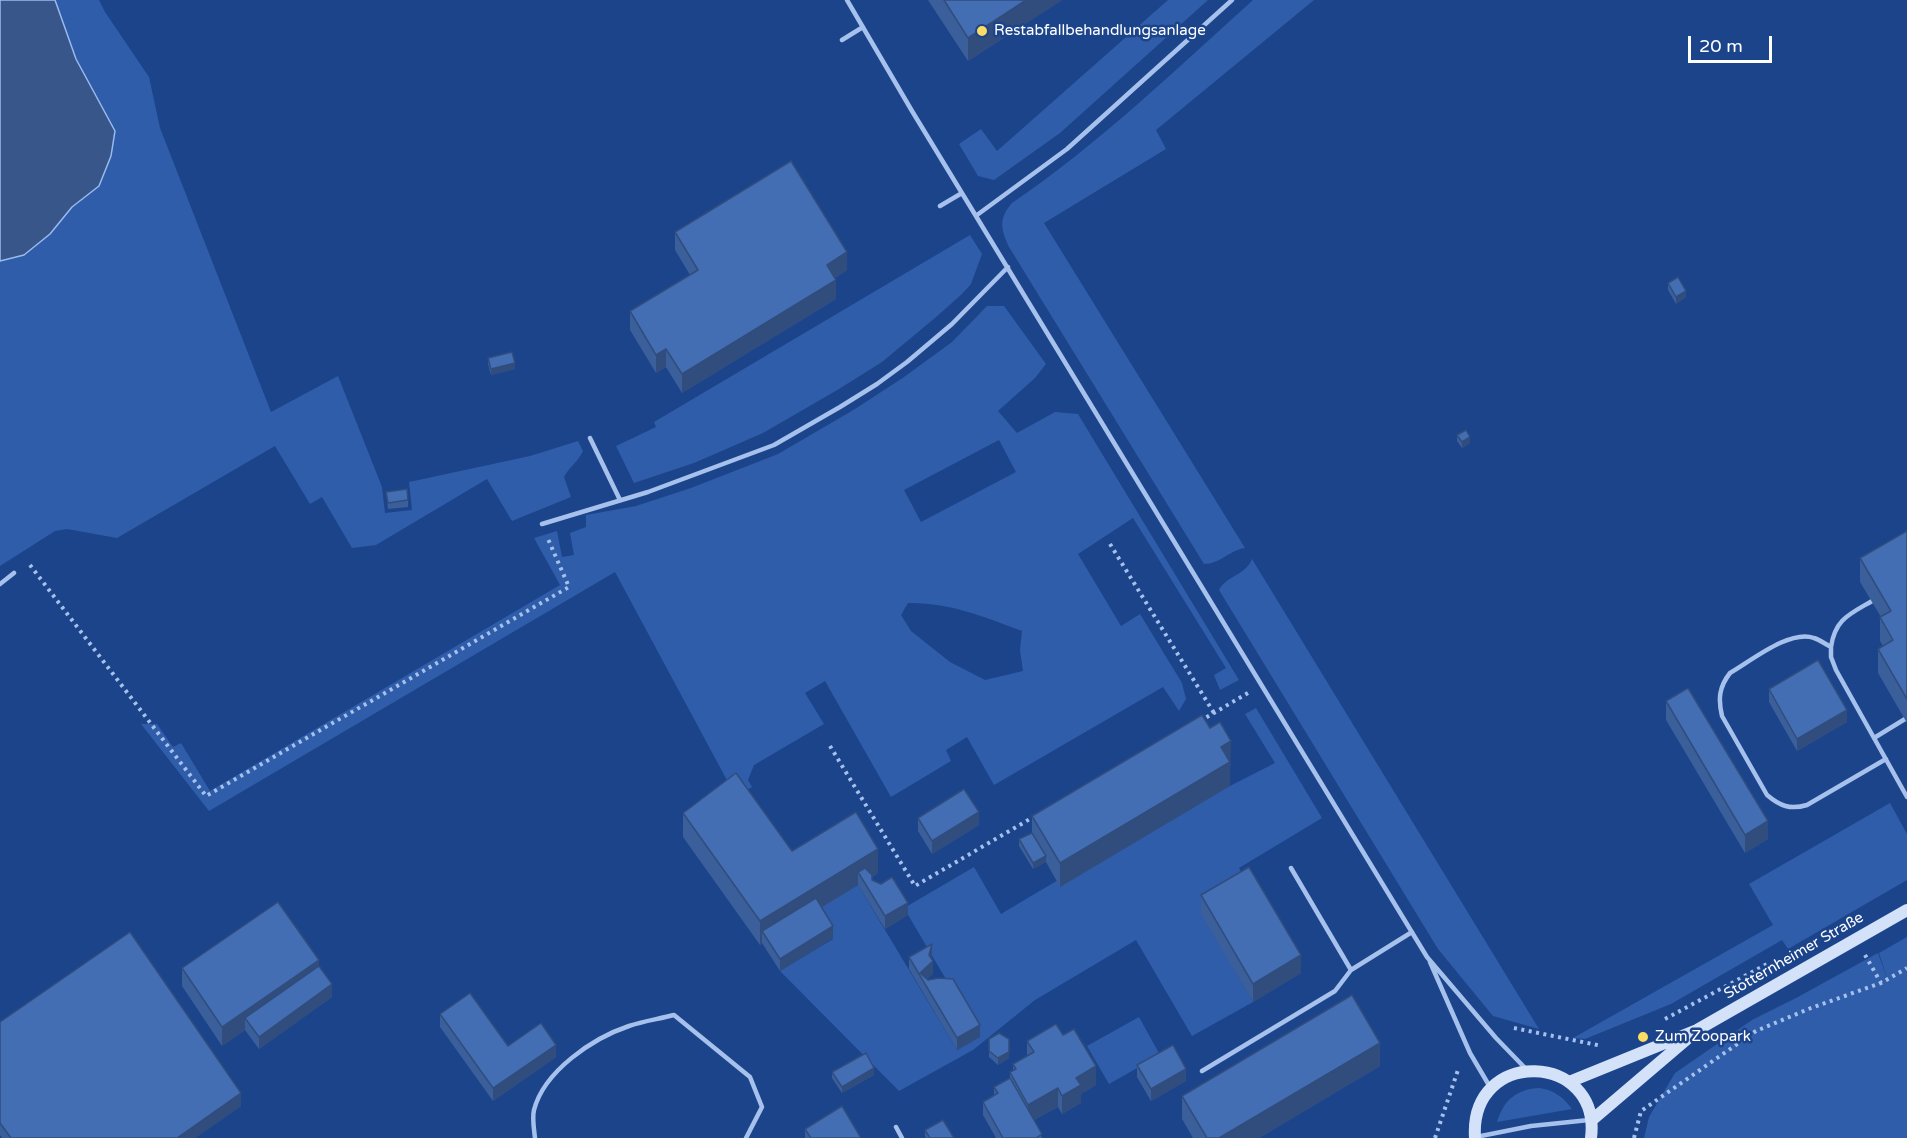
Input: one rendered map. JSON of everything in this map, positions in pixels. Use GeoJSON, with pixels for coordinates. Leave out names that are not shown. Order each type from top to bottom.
{"type":"FeatureCollection","features":[{"type":"Feature","properties":{"kind":"main road","name":"Stotternheimer Straße"},"geometry":{"type":"LineString","coordinates":[[1697,1030],[1907,909]]}},
{"type":"Feature","properties":{"kind":"main road"},"geometry":{"type":"LineString","coordinates":[[1569,1082],[1697,1030]]}},
{"type":"Feature","properties":{"kind":"main road"},"geometry":{"type":"LineString","coordinates":[[1592,1120],[1697,1030]]}},
{"type":"Feature","properties":{"kind":"main road"},"geometry":{"type":"LineString","coordinates":[[1474,1138],[1475,1119],[1481,1102],[1491,1088],[1501,1079],[1527,1070],[1542,1070],[1557,1075],[1569,1082],[1580,1093],[1592,1120],[1592,1138]]}},
{"type":"Feature","properties":{"kind":"lane"},"geometry":{"type":"LineString","coordinates":[[847,0],[1427,957],[1470,1053],[1491,1088]]}},
{"type":"Feature","properties":{"kind":"lane"},"geometry":{"type":"LineString","coordinates":[[977,215],[1067,149],[1232,0]]}},
{"type":"Feature","properties":{"kind":"lane"},"geometry":{"type":"LineString","coordinates":[[842,40],[863,27]]}},
{"type":"Feature","properties":{"kind":"lane"},"geometry":{"type":"LineString","coordinates":[[940,206],[962,193]]}},
{"type":"Feature","properties":{"kind":"lane"},"geometry":{"type":"LineString","coordinates":[[542,524],[648,492],[774,445],[885,378],[943,332],[1008,267]]}},
{"type":"Feature","properties":{"kind":"lane"},"geometry":{"type":"LineString","coordinates":[[590,438],[620,500]]}},
{"type":"Feature","properties":{"kind":"lane"},"geometry":{"type":"LineString","coordinates":[[0,584],[14,573]]}},
{"type":"Feature","properties":{"kind":"lane"},"geometry":{"type":"LineString","coordinates":[[1872,602],[1846,616],[1838,624],[1833,634],[1832,657],[1836,670],[1907,797]]}},
{"type":"Feature","properties":{"kind":"lane"},"geometry":{"type":"LineString","coordinates":[[1831,647],[1813,637],[1797,636],[1784,640],[1730,674],[1720,691],[1719,704],[1722,716],[1767,795],[1785,807],[1796,808],[1807,805],[1886,759]]}},
{"type":"Feature","properties":{"kind":"lane"},"geometry":{"type":"LineString","coordinates":[[1874,738],[1905,719]]}},
{"type":"Feature","properties":{"kind":"lane"},"geometry":{"type":"LineString","coordinates":[[1291,868],[1351,970]]}},
{"type":"Feature","properties":{"kind":"lane"},"geometry":{"type":"LineString","coordinates":[[1202,1071],[1335,991],[1351,970],[1412,932]]}},
{"type":"Feature","properties":{"kind":"lane"},"geometry":{"type":"LineString","coordinates":[[1427,957],[1496,1038],[1527,1070]]}},
{"type":"Feature","properties":{"kind":"lane"},"geometry":{"type":"LineString","coordinates":[[535,1138],[534,1111],[546,1086],[569,1060],[599,1039],[629,1026],[674,1015],[750,1077],[762,1107],[746,1138]]}},
{"type":"Feature","properties":{"kind":"lane"},"geometry":{"type":"LineString","coordinates":[[1474,1138],[1531,1126],[1592,1120]]}},
{"type":"Feature","properties":{"kind":"lane"},"geometry":{"type":"LineString","coordinates":[[896,1127],[902,1138]]}},
{"type":"Feature","properties":{"kind":"path"},"geometry":{"type":"LineString","coordinates":[[30,565],[206,796],[569,587],[542,524]]}},
{"type":"Feature","properties":{"kind":"path"},"geometry":{"type":"LineString","coordinates":[[1110,544],[1214,713]]}},
{"type":"Feature","properties":{"kind":"path"},"geometry":{"type":"LineString","coordinates":[[1193,725],[1247,694]]}},
{"type":"Feature","properties":{"kind":"path"},"geometry":{"type":"LineString","coordinates":[[830,746],[915,886],[1038,814]]}},
{"type":"Feature","properties":{"kind":"path"},"geometry":{"type":"LineString","coordinates":[[1660,1021],[1773,961]]}},
{"type":"Feature","properties":{"kind":"path"},"geometry":{"type":"LineString","coordinates":[[1634,1138],[1641,1111],[1756,1031],[1881,983],[1907,969]]}},
{"type":"Feature","properties":{"kind":"path"},"geometry":{"type":"LineString","coordinates":[[1514,1028],[1603,1046]]}},
{"type":"Feature","properties":{"kind":"path"},"geometry":{"type":"LineString","coordinates":[[1435,1138],[1462,1057]]}},
{"type":"Feature","properties":{"kind":"shaded area"},"geometry":{"type":"Polygon","coordinates":[[[0,0],[55,0],[76,59],[115,131],[111,156],[99,186],[72,207],[50,234],[24,255],[0,261],[0,0]]]}},
{"type":"Feature","properties":{"kind":"shaded area"},"geometry":{"type":"Polygon","coordinates":[[[55,0],[99,0],[149,77],[160,128],[271,412],[338,376],[382,487],[385,513],[412,510],[409,482],[530,456],[578,441],[583,451],[564,477],[571,497],[512,521],[487,479],[376,545],[352,548],[322,497],[310,504],[275,446],[117,538],[67,529],[55,531],[0,566],[0,223],[115,132],[76,59],[55,0]]]}},
{"type":"Feature","properties":{"kind":"shaded area"},"geometry":{"type":"Polygon","coordinates":[[[1168,0],[1208,0],[1060,133],[994,180],[978,176],[959,144],[981,129],[997,151],[1168,0]]]}},
{"type":"Feature","properties":{"kind":"shaded area"},"geometry":{"type":"Polygon","coordinates":[[[1253,0],[1314,0],[1156,130],[1166,149],[1044,223],[1245,548],[1215,562],[1204,564],[1009,247],[1002,224],[1012,203],[1106,131],[1253,0]]]}},
{"type":"Feature","properties":{"kind":"shaded area"},"geometry":{"type":"Polygon","coordinates":[[[970,235],[982,254],[971,284],[935,318],[882,362],[763,433],[694,463],[634,483],[616,446],[656,427],[654,422],[970,235]]]}},
{"type":"Feature","properties":{"kind":"shaded area"},"geometry":{"type":"Polygon","coordinates":[[[987,306],[1004,306],[1046,364],[1035,378],[998,411],[1017,433],[1055,412],[1078,414],[1239,680],[1220,690],[1214,675],[1226,668],[1133,518],[1078,554],[1121,626],[1140,614],[1182,683],[1186,699],[1179,711],[1163,687],[994,785],[967,737],[946,750],[951,761],[891,797],[825,681],[805,693],[824,724],[754,765],[748,780],[752,787],[736,797],[615,572],[209,811],[141,724],[157,724],[173,747],[181,743],[210,791],[560,585],[534,538],[557,531],[562,557],[574,555],[570,533],[586,527],[586,515],[636,506],[691,488],[778,454],[855,409],[952,342],[987,306]],[[999,440],[904,490],[921,522],[1016,472],[999,440]],[[908,603],[901,615],[911,631],[950,662],[985,680],[1023,671],[1020,650],[1022,631],[952,608],[908,603]]]}},
{"type":"Feature","properties":{"kind":"shaded area"},"geometry":{"type":"Polygon","coordinates":[[[1252,559],[1539,1029],[1493,1016],[1438,949],[1219,590],[1222,585],[1245,569],[1252,559]]]}},
{"type":"Feature","properties":{"kind":"shaded area"},"geometry":{"type":"Polygon","coordinates":[[[1256,708],[1322,818],[1239,868],[1249,886],[1202,913],[1253,1002],[1192,1036],[1136,940],[1035,1000],[973,1050],[899,1091],[780,971],[833,939],[816,910],[858,885],[957,1050],[980,1037],[904,908],[974,867],[1001,914],[1136,836],[1275,763],[1245,714],[1256,708]]]}},
{"type":"Feature","properties":{"kind":"shaded area"},"geometry":{"type":"Polygon","coordinates":[[[1890,803],[1907,834],[1907,880],[1788,949],[1782,940],[1671,1004],[1585,1039],[1573,1038],[1773,925],[1749,884],[1890,803]]]}},
{"type":"Feature","properties":{"kind":"shaded area"},"geometry":{"type":"Polygon","coordinates":[[[1907,937],[1907,1138],[1644,1138],[1649,1117],[1675,1073],[1752,1020],[1878,953],[1888,981],[1879,953],[1907,937]]]}},
{"type":"Feature","properties":{"kind":"shaded area"},"geometry":{"type":"Polygon","coordinates":[[[1139,1017],[1160,1055],[1109,1084],[1087,1046],[1139,1017]]]}},
{"type":"Feature","properties":{"kind":"shaded area"},"geometry":{"type":"Polygon","coordinates":[[[1540,1088],[1558,1095],[1572,1109],[1497,1122],[1503,1108],[1512,1097],[1524,1091],[1540,1088]]]}},
{"type":"Feature","properties":{"kind":"building"},"geometry":{"type":"Polygon","coordinates":[[[944,0],[1026,0],[968,38],[944,0]]]}},
{"type":"Feature","properties":{"kind":"building"},"geometry":{"type":"Polygon","coordinates":[[[791,161],[847,252],[827,265],[836,280],[682,374],[666,349],[656,355],[630,311],[698,270],[675,232],[791,161]]]}},
{"type":"Feature","properties":{"kind":"building"},"geometry":{"type":"Polygon","coordinates":[[[1678,277],[1686,291],[1676,297],[1668,283],[1678,277]]]}},
{"type":"Feature","properties":{"kind":"building"},"geometry":{"type":"Polygon","coordinates":[[[512,352],[515,363],[491,369],[488,358],[512,352]]]}},
{"type":"Feature","properties":{"kind":"building"},"geometry":{"type":"Polygon","coordinates":[[[1466,430],[1470,437],[1462,442],[1457,435],[1466,430]]]}},
{"type":"Feature","properties":{"kind":"building"},"geometry":{"type":"Polygon","coordinates":[[[407,489],[408,500],[388,503],[386,492],[407,489]]]}},
{"type":"Feature","properties":{"kind":"building"},"geometry":{"type":"Polygon","coordinates":[[[1907,531],[1907,699],[1878,649],[1893,640],[1880,617],[1891,611],[1860,558],[1907,531]]]}},
{"type":"Feature","properties":{"kind":"building"},"geometry":{"type":"Polygon","coordinates":[[[1818,660],[1847,710],[1797,739],[1769,689],[1818,660]]]}},
{"type":"Feature","properties":{"kind":"building"},"geometry":{"type":"Polygon","coordinates":[[[1688,688],[1768,821],[1745,835],[1666,701],[1688,688]]]}},
{"type":"Feature","properties":{"kind":"building"},"geometry":{"type":"Polygon","coordinates":[[[1202,715],[1210,728],[1220,722],[1231,741],[1221,747],[1230,762],[1060,863],[1032,816],[1202,715]]]}},
{"type":"Feature","properties":{"kind":"building"},"geometry":{"type":"Polygon","coordinates":[[[736,773],[792,851],[856,812],[878,849],[760,921],[683,813],[736,773]]]}},
{"type":"Feature","properties":{"kind":"building"},"geometry":{"type":"Polygon","coordinates":[[[964,789],[979,812],[932,841],[918,818],[964,789]]]}},
{"type":"Feature","properties":{"kind":"building"},"geometry":{"type":"Polygon","coordinates":[[[1032,833],[1046,856],[1033,863],[1019,839],[1032,833]]]}},
{"type":"Feature","properties":{"kind":"building"},"geometry":{"type":"Polygon","coordinates":[[[1249,867],[1301,955],[1253,984],[1201,895],[1249,867]]]}},
{"type":"Feature","properties":{"kind":"building"},"geometry":{"type":"Polygon","coordinates":[[[865,868],[872,875],[872,880],[881,884],[892,877],[908,903],[885,916],[858,872],[865,868]]]}},
{"type":"Feature","properties":{"kind":"building"},"geometry":{"type":"Polygon","coordinates":[[[816,898],[833,926],[780,959],[762,931],[816,898]]]}},
{"type":"Feature","properties":{"kind":"building"},"geometry":{"type":"Polygon","coordinates":[[[278,902],[319,960],[222,1027],[182,968],[278,902]]]}},
{"type":"Feature","properties":{"kind":"building"},"geometry":{"type":"Polygon","coordinates":[[[130,932],[241,1093],[177,1138],[11,1138],[0,1123],[0,1022],[130,932]]]}},
{"type":"Feature","properties":{"kind":"building"},"geometry":{"type":"Polygon","coordinates":[[[932,944],[929,955],[933,961],[920,973],[928,980],[953,979],[980,1025],[957,1038],[909,957],[932,944]]]}},
{"type":"Feature","properties":{"kind":"building"},"geometry":{"type":"Polygon","coordinates":[[[319,966],[332,984],[259,1037],[245,1018],[319,966]]]}},
{"type":"Feature","properties":{"kind":"building"},"geometry":{"type":"Polygon","coordinates":[[[470,993],[508,1046],[541,1023],[556,1045],[493,1088],[440,1014],[470,993]]]}},
{"type":"Feature","properties":{"kind":"building"},"geometry":{"type":"Polygon","coordinates":[[[1352,995],[1380,1043],[1219,1138],[1207,1138],[1182,1096],[1352,995]]]}},
{"type":"Feature","properties":{"kind":"building"},"geometry":{"type":"Polygon","coordinates":[[[1056,1024],[1063,1035],[1074,1029],[1096,1066],[1076,1078],[1081,1085],[1062,1096],[1058,1088],[1028,1105],[1010,1072],[1016,1069],[1013,1064],[1034,1052],[1027,1041],[1056,1024]]]}},
{"type":"Feature","properties":{"kind":"building"},"geometry":{"type":"Polygon","coordinates":[[[999,1033],[1009,1039],[1009,1052],[998,1058],[989,1051],[989,1039],[999,1033]]]}},
{"type":"Feature","properties":{"kind":"building"},"geometry":{"type":"Polygon","coordinates":[[[1173,1045],[1186,1069],[1151,1089],[1137,1065],[1173,1045]]]}},
{"type":"Feature","properties":{"kind":"building"},"geometry":{"type":"Polygon","coordinates":[[[866,1053],[874,1068],[842,1087],[832,1072],[866,1053]]]}},
{"type":"Feature","properties":{"kind":"building"},"geometry":{"type":"Polygon","coordinates":[[[1010,1078],[1042,1134],[1036,1138],[1003,1138],[983,1102],[998,1093],[994,1087],[1010,1078]]]}},
{"type":"Feature","properties":{"kind":"building"},"geometry":{"type":"Polygon","coordinates":[[[842,1106],[861,1138],[811,1138],[805,1129],[842,1106]]]}},
{"type":"Feature","properties":{"kind":"building"},"geometry":{"type":"Polygon","coordinates":[[[943,1120],[954,1138],[930,1138],[925,1130],[943,1120]]]}},
{"type":"Feature","properties":{"kind":"place","name":"Restabfallbehandlungsanlage"},"geometry":{"type":"Point","coordinates":[982,31]}},
{"type":"Feature","properties":{"kind":"place","name":"Zum Zoopark"},"geometry":{"type":"Point","coordinates":[1643,1037]}}]}
